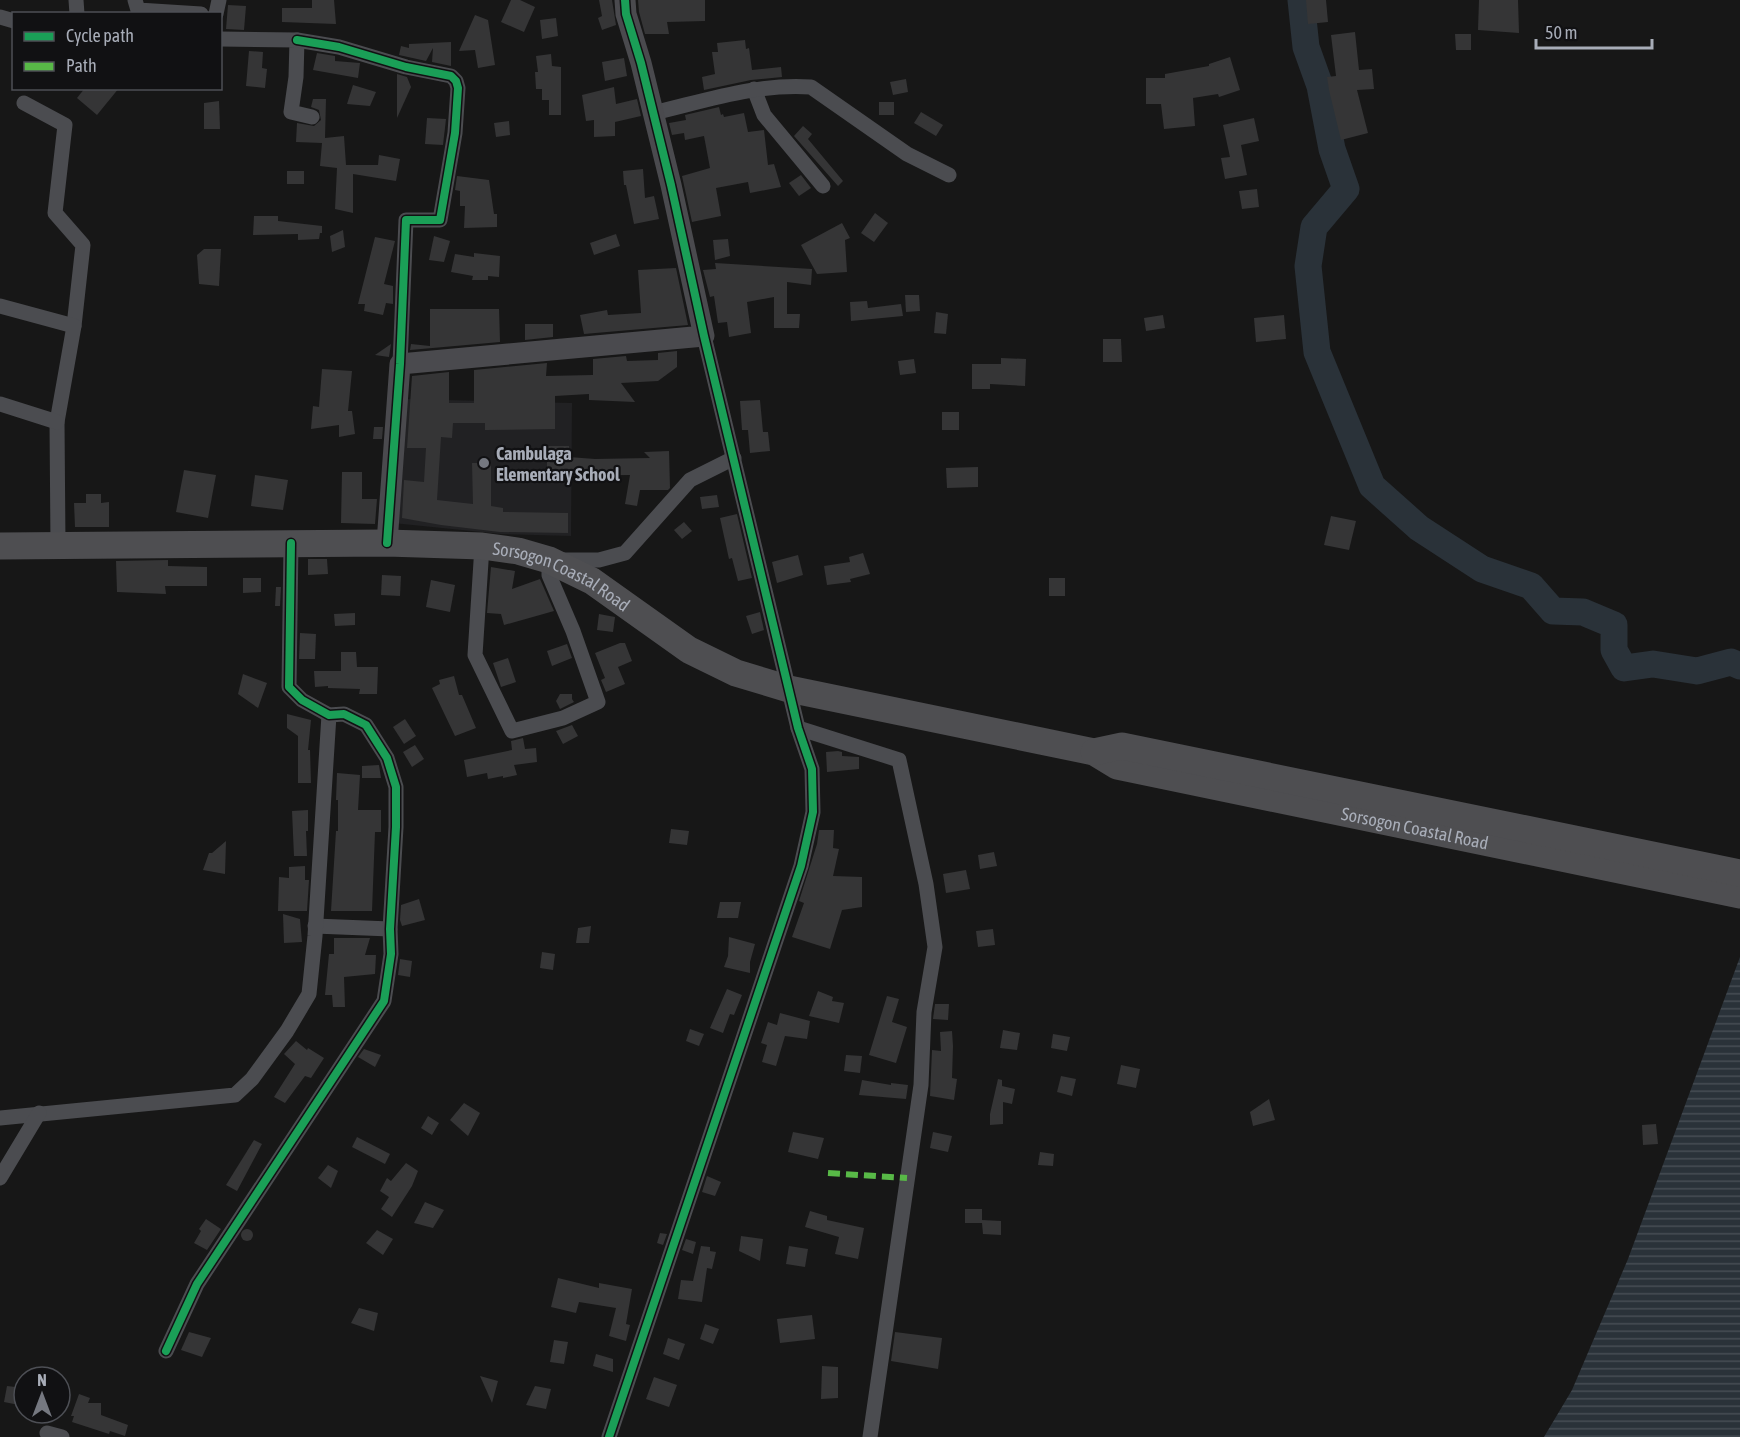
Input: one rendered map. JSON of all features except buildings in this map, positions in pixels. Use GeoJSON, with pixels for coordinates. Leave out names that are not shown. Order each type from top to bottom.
{"type":"FeatureCollection","features":[{"type":"Feature","properties":{"kind":"highway","name":"Sorsogon Coastal Road"},"geometry":{"type":"LineString","coordinates":[[0,546],[387,543],[482,546],[518,551],[549,560],[592,581],[689,651],[736,673],[789,688],[1094,752],[1118,766],[1740,895]]}},
{"type":"Feature","properties":{"kind":"highway","name":"Sorsogon Coastal Road"},"geometry":{"type":"LineString","coordinates":[[1094,752],[1122,746],[1740,873]]}},
{"type":"Feature","properties":{"kind":"street"},"geometry":{"type":"LineString","coordinates":[[609,1437],[801,866],[813,812],[812,769],[798,728],[653,112],[626,14],[625,0]]}},
{"type":"Feature","properties":{"kind":"street"},"geometry":{"type":"LineString","coordinates":[[139,8],[180,12]]}},
{"type":"Feature","properties":{"kind":"street"},"geometry":{"type":"LineString","coordinates":[[222,39],[297,40],[339,47],[406,67],[451,75],[456,81],[458,88],[455,133],[440,220],[406,220],[400,364],[387,543]]}},
{"type":"Feature","properties":{"kind":"street"},"geometry":{"type":"LineString","coordinates":[[297,40],[296,77],[291,112],[312,117]]}},
{"type":"Feature","properties":{"kind":"street"},"geometry":{"type":"LineString","coordinates":[[653,112],[754,89],[811,87],[907,154],[949,175]]}},
{"type":"Feature","properties":{"kind":"street"},"geometry":{"type":"LineString","coordinates":[[754,89],[764,115],[782,133],[823,186]]}},
{"type":"Feature","properties":{"kind":"street"},"geometry":{"type":"LineString","coordinates":[[24,103],[65,125],[55,213],[83,245],[74,326],[57,422],[58,544]]}},
{"type":"Feature","properties":{"kind":"street"},"geometry":{"type":"LineString","coordinates":[[0,306],[74,326]]}},
{"type":"Feature","properties":{"kind":"street"},"geometry":{"type":"LineString","coordinates":[[400,364],[704,336]]}},
{"type":"Feature","properties":{"kind":"street"},"geometry":{"type":"LineString","coordinates":[[0,404],[57,422]]}},
{"type":"Feature","properties":{"kind":"street"},"geometry":{"type":"LineString","coordinates":[[482,546],[476,655],[512,731],[563,718],[598,702],[573,631],[549,575],[549,560],[599,560],[625,553],[690,480],[734,458]]}},
{"type":"Feature","properties":{"kind":"street"},"geometry":{"type":"LineString","coordinates":[[166,1351],[197,1284],[384,1001],[391,954],[396,787],[387,758],[366,725],[344,714],[329,715],[302,700],[289,687],[291,543]]}},
{"type":"Feature","properties":{"kind":"street"},"geometry":{"type":"LineString","coordinates":[[0,1118],[235,1095],[252,1079],[287,1031],[309,994],[329,715]]}},
{"type":"Feature","properties":{"kind":"street"},"geometry":{"type":"LineString","coordinates":[[798,728],[900,760],[926,884],[934,946],[924,1012],[921,1085],[870,1437]]}},
{"type":"Feature","properties":{"kind":"street"},"geometry":{"type":"LineString","coordinates":[[315,926],[390,929]]}},
{"type":"Feature","properties":{"kind":"street"},"geometry":{"type":"LineString","coordinates":[[0,1178],[39,1113]]}},
{"type":"Feature","properties":{"kind":"street"},"geometry":{"type":"LineString","coordinates":[[47,1433],[62,1437]]}},
{"type":"Feature","properties":{"kind":"shaded area","name":"Cambulaga Elementary School"},"geometry":{"type":"Polygon","coordinates":[[[401,399],[572,403],[571,536],[501,534],[393,523],[401,399]]]}},
{"type":"Feature","properties":{"kind":"shaded area"},"geometry":{"type":"Polygon","coordinates":[[[1740,957],[1740,1437],[1544,1437],[1572,1390],[1628,1259],[1740,957]]]}},
{"type":"Feature","properties":{"kind":"waterway"},"geometry":{"type":"LineString","coordinates":[[1301,0],[1306,47],[1320,86],[1332,149],[1346,189],[1314,227],[1308,266],[1317,352],[1372,486],[1419,528],[1482,569],[1531,586],[1553,611],[1583,612],[1614,625],[1614,650],[1624,668],[1653,664],[1697,671],[1731,662],[1740,666]]}},
{"type":"Feature","properties":{"kind":"marked path"},"geometry":{"type":"LineString","coordinates":[[828,1173],[907,1178]]}},
{"type":"Feature","properties":{"kind":"cycle path"},"geometry":{"type":"LineString","coordinates":[[609,1437],[801,866],[813,812],[812,769],[798,728],[704,336],[671,185],[641,63],[626,14],[625,0]]}},
{"type":"Feature","properties":{"kind":"cycle path"},"geometry":{"type":"LineString","coordinates":[[297,40],[339,47],[406,67],[451,76],[458,88],[455,133],[440,220],[406,220],[400,364],[387,543]]}},
{"type":"Feature","properties":{"kind":"cycle path"},"geometry":{"type":"LineString","coordinates":[[166,1351],[197,1284],[384,1001],[391,954],[396,787],[387,758],[366,725],[344,714],[329,715],[302,700],[289,687],[291,543]]}},
{"type":"Feature","properties":{"kind":"place","name":"Cambulaga Elementary School"},"geometry":{"type":"Point","coordinates":[484,463]}}]}
